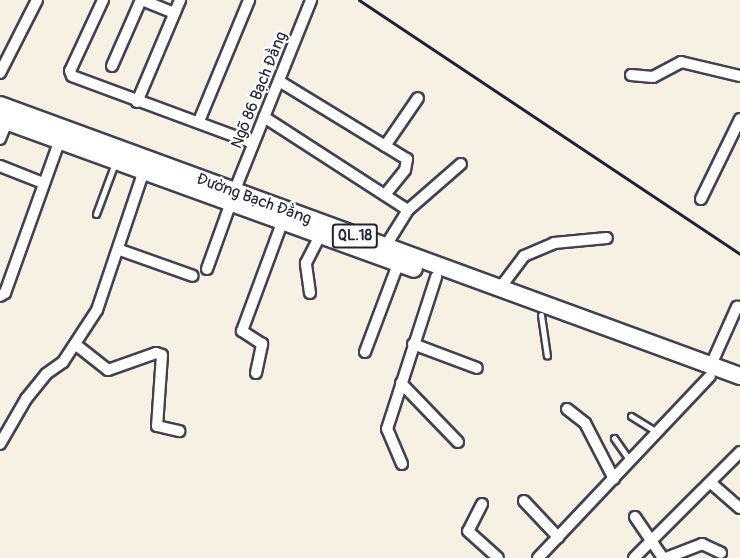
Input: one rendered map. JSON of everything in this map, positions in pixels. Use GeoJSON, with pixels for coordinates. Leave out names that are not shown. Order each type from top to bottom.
{"type":"FeatureCollection","features":[{"type":"Feature","properties":{"kind":"highway","name":"Đường Bạch Đằng"},"geometry":{"type":"LineString","coordinates":[[0,105],[120,160],[143,173],[232,198],[282,223],[319,237],[541,315],[710,370]]}},
{"type":"Feature","properties":{"kind":"highway","name":"Đường Bạch Đằng"},"geometry":{"type":"LineString","coordinates":[[3,120],[59,142],[385,247],[500,288],[710,370]]}},
{"type":"Feature","properties":{"kind":"highway","name":"QL.18"},"geometry":{"type":"LineString","coordinates":[[710,370],[740,376]]}},
{"type":"Feature","properties":{"kind":"highway","name":"QL.18"},"geometry":{"type":"LineString","coordinates":[[710,370],[740,387]]}},
{"type":"Feature","properties":{"kind":"street"},"geometry":{"type":"LineString","coordinates":[[0,73],[37,0]]}},
{"type":"Feature","properties":{"kind":"street"},"geometry":{"type":"LineString","coordinates":[[103,0],[70,75],[137,102],[199,121],[253,143]]}},
{"type":"Feature","properties":{"kind":"street"},"geometry":{"type":"LineString","coordinates":[[112,66],[141,0],[174,13]]}},
{"type":"Feature","properties":{"kind":"street"},"geometry":{"type":"LineString","coordinates":[[137,102],[180,0]]}},
{"type":"Feature","properties":{"kind":"street"},"geometry":{"type":"LineString","coordinates":[[199,121],[249,0]]}},
{"type":"Feature","properties":{"kind":"street","name":"Ngõ 86 Bạch Đằng"},"geometry":{"type":"LineString","coordinates":[[207,269],[253,143],[311,0]]}},
{"type":"Feature","properties":{"kind":"street"},"geometry":{"type":"LineString","coordinates":[[631,75],[653,77],[681,62],[740,76]]}},
{"type":"Feature","properties":{"kind":"street"},"geometry":{"type":"LineString","coordinates":[[279,81],[386,146],[408,162],[386,195]]}},
{"type":"Feature","properties":{"kind":"street"},"geometry":{"type":"LineString","coordinates":[[386,146],[418,98]]}},
{"type":"Feature","properties":{"kind":"street"},"geometry":{"type":"LineString","coordinates":[[264,117],[408,210]]}},
{"type":"Feature","properties":{"kind":"street"},"geometry":{"type":"LineString","coordinates":[[701,199],[740,119]]}},
{"type":"Feature","properties":{"kind":"street"},"geometry":{"type":"LineString","coordinates":[[0,139],[3,120]]}},
{"type":"Feature","properties":{"kind":"street"},"geometry":{"type":"LineString","coordinates":[[0,296],[5,293],[59,142]]}},
{"type":"Feature","properties":{"kind":"street"},"geometry":{"type":"LineString","coordinates":[[385,247],[408,210],[462,164]]}},
{"type":"Feature","properties":{"kind":"street"},"geometry":{"type":"LineString","coordinates":[[0,166],[43,183]]}},
{"type":"Feature","properties":{"kind":"street"},"geometry":{"type":"LineString","coordinates":[[0,444],[35,386],[63,362],[97,310],[120,250],[143,173]]}},
{"type":"Feature","properties":{"kind":"street"},"geometry":{"type":"LineString","coordinates":[[256,373],[262,344],[242,332],[282,223]]}},
{"type":"Feature","properties":{"kind":"street"},"geometry":{"type":"LineString","coordinates":[[310,293],[306,263],[319,237]]}},
{"type":"Feature","properties":{"kind":"street"},"geometry":{"type":"LineString","coordinates":[[500,288],[524,256],[573,239],[607,238]]}},
{"type":"Feature","properties":{"kind":"street"},"geometry":{"type":"LineString","coordinates":[[120,250],[193,276]]}},
{"type":"Feature","properties":{"kind":"street"},"geometry":{"type":"LineString","coordinates":[[365,352],[398,264]]}},
{"type":"Feature","properties":{"kind":"street"},"geometry":{"type":"LineString","coordinates":[[402,464],[387,429],[436,277]]}},
{"type":"Feature","properties":{"kind":"street"},"geometry":{"type":"LineString","coordinates":[[538,558],[657,432],[710,370],[737,307]]}},
{"type":"Feature","properties":{"kind":"street"},"geometry":{"type":"LineString","coordinates":[[75,344],[108,370],[156,353],[162,355],[157,426],[178,431]]}},
{"type":"Feature","properties":{"kind":"street"},"geometry":{"type":"LineString","coordinates":[[413,344],[477,368]]}},
{"type":"Feature","properties":{"kind":"street"},"geometry":{"type":"LineString","coordinates":[[401,383],[458,442]]}},
{"type":"Feature","properties":{"kind":"street"},"geometry":{"type":"LineString","coordinates":[[567,409],[585,423],[614,478]]}},
{"type":"Feature","properties":{"kind":"street"},"geometry":{"type":"LineString","coordinates":[[634,558],[740,452]]}},
{"type":"Feature","properties":{"kind":"street"},"geometry":{"type":"LineString","coordinates":[[711,483],[740,507]]}},
{"type":"Feature","properties":{"kind":"street"},"geometry":{"type":"LineString","coordinates":[[524,501],[558,537]]}},
{"type":"Feature","properties":{"kind":"street"},"geometry":{"type":"LineString","coordinates":[[482,504],[468,531],[498,558]]}},
{"type":"Feature","properties":{"kind":"street"},"geometry":{"type":"LineString","coordinates":[[635,517],[664,558],[702,544],[721,553]]}},
{"type":"Feature","properties":{"kind":"lane"},"geometry":{"type":"LineString","coordinates":[[96,214],[120,160]]}},
{"type":"Feature","properties":{"kind":"lane"},"geometry":{"type":"LineString","coordinates":[[541,315],[548,356]]}},
{"type":"Feature","properties":{"kind":"lane"},"geometry":{"type":"LineString","coordinates":[[631,416],[657,432]]}},
{"type":"Feature","properties":{"kind":"lane"},"geometry":{"type":"LineString","coordinates":[[614,438],[630,461]]}},
{"type":"Feature","properties":{"kind":"railway"},"geometry":{"type":"LineString","coordinates":[[359,0],[740,254]]}}]}
